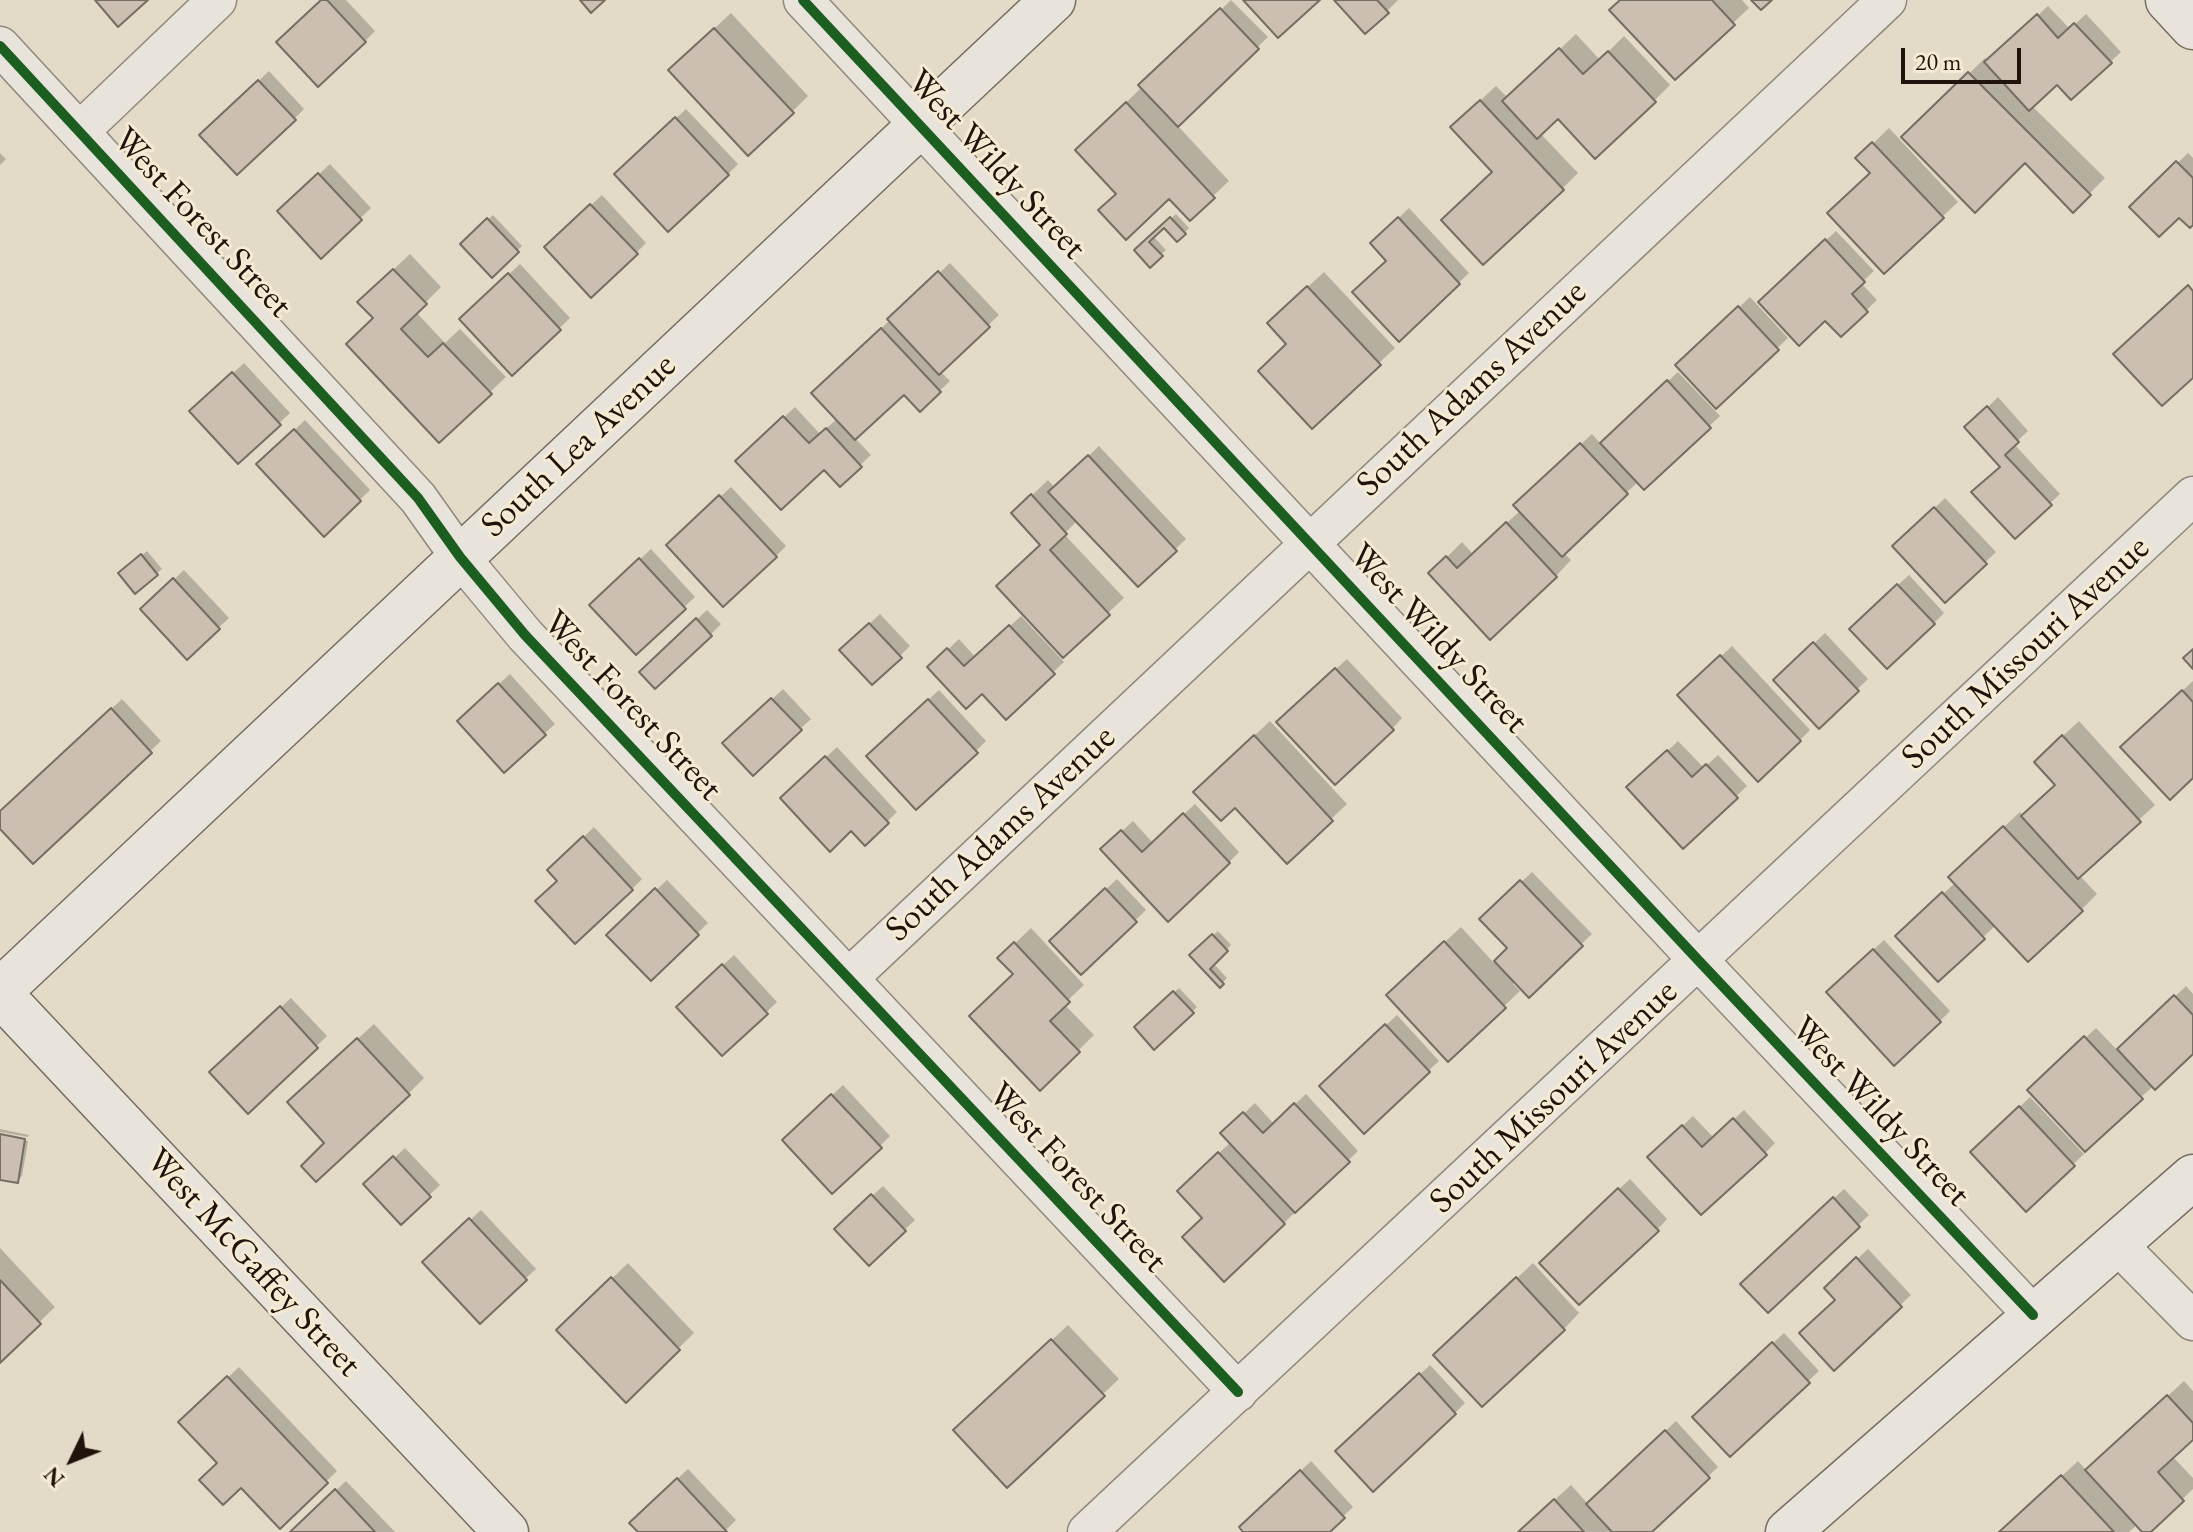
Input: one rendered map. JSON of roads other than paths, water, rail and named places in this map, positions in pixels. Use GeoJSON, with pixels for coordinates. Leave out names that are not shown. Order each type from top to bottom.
{"type":"FeatureCollection","features":[{"type":"Feature","properties":{"kind":"street"},"geometry":{"type":"LineString","coordinates":[[80,131],[217,0]]}},
{"type":"Feature","properties":{"kind":"street","name":"West Wildy Street"},"geometry":{"type":"LineString","coordinates":[[803,0],[2033,1315]]}},
{"type":"Feature","properties":{"kind":"street","name":"South Lea Avenue"},"geometry":{"type":"LineString","coordinates":[[0,992],[1053,0]]}},
{"type":"Feature","properties":{"kind":"street","name":"South Adams Avenue"},"geometry":{"type":"LineString","coordinates":[[850,977],[1887,0]]}},
{"type":"Feature","properties":{"kind":"street"},"geometry":{"type":"LineString","coordinates":[[2168,0],[2193,27]]}},
{"type":"Feature","properties":{"kind":"street","name":"West Forest Street"},"geometry":{"type":"LineString","coordinates":[[0,46],[418,498],[460,557],[525,635],[1238,1392]]}},
{"type":"Feature","properties":{"kind":"street","name":"South Missouri Avenue"},"geometry":{"type":"LineString","coordinates":[[1087,1532],[2193,496]]}},
{"type":"Feature","properties":{"kind":"street","name":"West McGaffey Street"},"geometry":{"type":"LineString","coordinates":[[0,992],[506,1532]]}},
{"type":"Feature","properties":{"kind":"street"},"geometry":{"type":"LineString","coordinates":[[1788,1532],[2193,1177]]}},
{"type":"Feature","properties":{"kind":"street"},"geometry":{"type":"LineString","coordinates":[[2116,1243],[2193,1321]]}}]}
